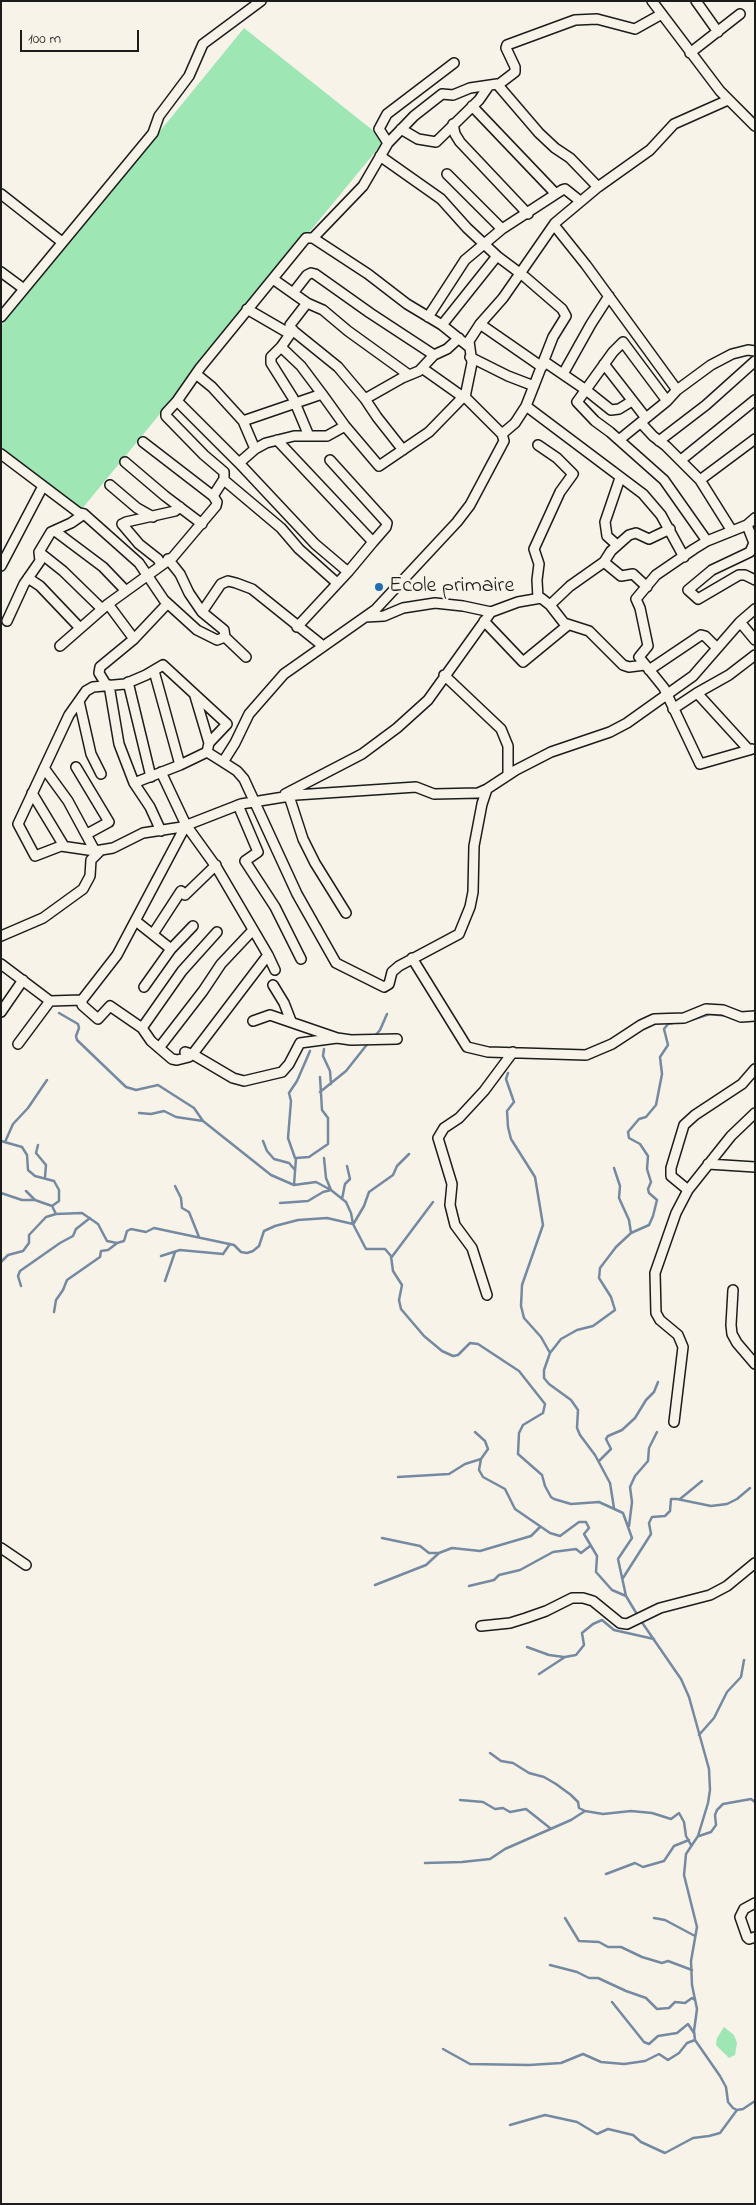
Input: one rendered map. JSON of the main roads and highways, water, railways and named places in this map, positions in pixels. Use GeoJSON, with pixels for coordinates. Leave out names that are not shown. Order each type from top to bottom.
{"type":"FeatureCollection","features":[{"type":"Feature","properties":{"kind":"waterway"},"geometry":{"type":"LineString","coordinates":[[59,1013],[78,1024],[77,1040],[126,1087],[136,1090],[158,1085],[194,1108],[203,1121],[271,1175],[294,1185],[316,1182],[331,1190],[346,1202],[353,1224]]}},
{"type":"Feature","properties":{"kind":"waterway"},"geometry":{"type":"LineString","coordinates":[[375,1036],[380,1030],[387,1014]]}},
{"type":"Feature","properties":{"kind":"waterway"},"geometry":{"type":"LineString","coordinates":[[688,1021],[710,1014],[728,1016]]}},
{"type":"Feature","properties":{"kind":"waterway"},"geometry":{"type":"LineString","coordinates":[[614,1508],[610,1483],[595,1455],[577,1428],[578,1410],[571,1400],[549,1384],[544,1378],[544,1370],[550,1353],[561,1339],[577,1330],[593,1326],[615,1310],[611,1297],[599,1278],[600,1268],[616,1247],[631,1233],[649,1225],[653,1216],[657,1200],[649,1193],[648,1189],[651,1182],[647,1169],[648,1156],[640,1144],[629,1138],[628,1132],[639,1119],[646,1117],[656,1105],[662,1074],[660,1057],[668,1045],[664,1029],[668,1024],[677,1022]]}},
{"type":"Feature","properties":{"kind":"waterway"},"geometry":{"type":"LineString","coordinates":[[320,1092],[346,1071],[369,1042]]}},
{"type":"Feature","properties":{"kind":"waterway"},"geometry":{"type":"LineString","coordinates":[[324,1049],[323,1056],[330,1071],[331,1084]]}},
{"type":"Feature","properties":{"kind":"waterway"},"geometry":{"type":"LineString","coordinates":[[295,1158],[288,1138],[291,1101],[289,1093],[297,1081],[310,1051]]}},
{"type":"Feature","properties":{"kind":"waterway"},"geometry":{"type":"LineString","coordinates":[[508,1073],[506,1079],[514,1102],[507,1111],[508,1127],[511,1139],[535,1177],[543,1225],[522,1285],[521,1306],[524,1318],[541,1337],[550,1353]]}},
{"type":"Feature","properties":{"kind":"waterway"},"geometry":{"type":"LineString","coordinates":[[294,1185],[296,1158],[309,1157],[328,1144],[328,1118],[322,1110],[320,1077]]}},
{"type":"Feature","properties":{"kind":"waterway"},"geometry":{"type":"LineString","coordinates":[[5,1142],[13,1124],[28,1108],[47,1080]]}},
{"type":"Feature","properties":{"kind":"waterway"},"geometry":{"type":"LineString","coordinates":[[139,1113],[151,1114],[164,1111],[176,1117],[203,1121]]}},
{"type":"Feature","properties":{"kind":"waterway"},"geometry":{"type":"LineString","coordinates":[[1,1141],[22,1147],[27,1155],[28,1170],[35,1176],[54,1181],[59,1190],[59,1201],[52,1206],[56,1214],[82,1213],[98,1224],[107,1241],[117,1243],[124,1241],[127,1231],[131,1229],[146,1232],[154,1228],[234,1245],[241,1252],[247,1253],[259,1246],[264,1231],[275,1226],[298,1220],[327,1218],[353,1224],[366,1249],[385,1249],[391,1256],[393,1271],[402,1285],[399,1300],[401,1309],[424,1336],[442,1351],[453,1356],[458,1355],[470,1343],[478,1344],[519,1371],[545,1404],[543,1413],[523,1425],[519,1433],[518,1454],[542,1475],[545,1486],[554,1499],[571,1504],[599,1502],[623,1513],[632,1538],[618,1559],[626,1596],[638,1616]]}},
{"type":"Feature","properties":{"kind":"waterway"},"geometry":{"type":"LineString","coordinates":[[263,1141],[267,1151],[274,1159],[289,1163],[295,1170]]}},
{"type":"Feature","properties":{"kind":"waterway"},"geometry":{"type":"LineString","coordinates":[[38,1145],[36,1153],[46,1165],[45,1177]]}},
{"type":"Feature","properties":{"kind":"waterway"},"geometry":{"type":"LineString","coordinates":[[354,1223],[364,1206],[369,1192],[393,1175],[397,1166],[409,1154]]}},
{"type":"Feature","properties":{"kind":"waterway"},"geometry":{"type":"LineString","coordinates":[[280,1203],[308,1201],[323,1192],[331,1190],[326,1178],[324,1158]]}},
{"type":"Feature","properties":{"kind":"waterway"},"geometry":{"type":"LineString","coordinates":[[342,1199],[345,1184],[350,1179],[347,1166]]}},
{"type":"Feature","properties":{"kind":"waterway"},"geometry":{"type":"LineString","coordinates":[[614,1168],[620,1186],[619,1198],[629,1220],[631,1233]]}},
{"type":"Feature","properties":{"kind":"waterway"},"geometry":{"type":"LineString","coordinates":[[175,1186],[181,1198],[182,1208],[189,1212],[199,1237]]}},
{"type":"Feature","properties":{"kind":"waterway"},"geometry":{"type":"LineString","coordinates":[[26,1191],[35,1200],[52,1206]]}},
{"type":"Feature","properties":{"kind":"waterway"},"geometry":{"type":"LineString","coordinates":[[1,1193],[22,1200],[35,1200]]}},
{"type":"Feature","properties":{"kind":"waterway"},"geometry":{"type":"LineString","coordinates":[[391,1258],[433,1202]]}},
{"type":"Feature","properties":{"kind":"waterway"},"geometry":{"type":"LineString","coordinates":[[1,1262],[8,1255],[23,1251],[29,1243],[29,1235],[46,1217],[56,1214]]}},
{"type":"Feature","properties":{"kind":"waterway"},"geometry":{"type":"LineString","coordinates":[[21,1286],[18,1276],[20,1271],[73,1236],[76,1229],[90,1218]]}},
{"type":"Feature","properties":{"kind":"waterway"},"geometry":{"type":"LineString","coordinates":[[54,1312],[56,1300],[67,1280],[100,1257],[101,1251],[108,1250],[116,1244]]}},
{"type":"Feature","properties":{"kind":"waterway"},"geometry":{"type":"LineString","coordinates":[[161,1256],[180,1250],[223,1254],[230,1244]]}},
{"type":"Feature","properties":{"kind":"waterway"},"geometry":{"type":"LineString","coordinates":[[165,1281],[175,1252]]}},
{"type":"Feature","properties":{"kind":"waterway"},"geometry":{"type":"LineString","coordinates":[[599,1461],[611,1449],[606,1439],[608,1436],[622,1430],[635,1418],[646,1400],[654,1392],[658,1382]]}},
{"type":"Feature","properties":{"kind":"waterway"},"geometry":{"type":"LineString","coordinates":[[475,1432],[485,1441],[488,1449],[481,1459]]}},
{"type":"Feature","properties":{"kind":"waterway"},"geometry":{"type":"LineString","coordinates":[[629,1526],[632,1502],[630,1487],[635,1476],[648,1461],[649,1448],[657,1432]]}},
{"type":"Feature","properties":{"kind":"waterway"},"geometry":{"type":"LineString","coordinates":[[398,1477],[449,1474],[465,1464],[481,1459],[479,1470],[483,1477],[505,1489],[515,1509],[550,1533],[560,1536],[579,1522],[586,1522],[589,1528],[584,1534],[597,1556],[596,1572],[612,1590],[626,1596]]}},
{"type":"Feature","properties":{"kind":"waterway"},"geometry":{"type":"LineString","coordinates":[[680,1499],[702,1481]]}},
{"type":"Feature","properties":{"kind":"waterway"},"geometry":{"type":"LineString","coordinates":[[623,1578],[651,1534],[649,1523],[652,1517],[665,1516],[670,1511],[671,1499],[711,1506],[727,1504],[737,1499],[750,1488]]}},
{"type":"Feature","properties":{"kind":"waterway"},"geometry":{"type":"LineString","coordinates":[[375,1585],[426,1565],[439,1553],[452,1548],[480,1551],[531,1536],[540,1527]]}},
{"type":"Feature","properties":{"kind":"waterway"},"geometry":{"type":"LineString","coordinates":[[382,1538],[420,1546],[429,1553],[439,1553]]}},
{"type":"Feature","properties":{"kind":"waterway"},"geometry":{"type":"LineString","coordinates":[[469,1586],[494,1580],[499,1575],[520,1570],[553,1552],[576,1549],[581,1553],[590,1546]]}},
{"type":"Feature","properties":{"kind":"waterway"},"geometry":{"type":"LineString","coordinates":[[539,1674],[565,1657],[576,1655],[584,1645],[582,1633],[593,1624],[602,1620],[614,1630],[654,1639]]}},
{"type":"Feature","properties":{"kind":"waterway"},"geometry":{"type":"LineString","coordinates":[[641,1621],[681,1679],[689,1697],[709,1769],[710,1790],[708,1803],[698,1836],[686,1854],[684,1875],[697,1927],[691,1961],[692,1985],[697,2009],[694,2031],[695,2040],[720,2076],[726,2087],[728,2102],[733,2108],[737,2110],[743,2109],[755,2101]]}},
{"type":"Feature","properties":{"kind":"waterway"},"geometry":{"type":"LineString","coordinates":[[527,1647],[549,1655],[564,1657]]}},
{"type":"Feature","properties":{"kind":"waterway"},"geometry":{"type":"LineString","coordinates":[[699,1735],[714,1718],[727,1692],[741,1677],[744,1660]]}},
{"type":"Feature","properties":{"kind":"waterway"},"geometry":{"type":"LineString","coordinates":[[490,1753],[501,1761],[513,1763],[529,1773],[544,1777],[556,1784],[571,1795],[578,1802],[579,1808],[585,1811]]}},
{"type":"Feature","properties":{"kind":"waterway"},"geometry":{"type":"LineString","coordinates":[[699,1836],[711,1832],[716,1825],[715,1815],[717,1810],[723,1804],[751,1799],[755,1802]]}},
{"type":"Feature","properties":{"kind":"waterway"},"geometry":{"type":"LineString","coordinates":[[460,1800],[483,1802],[495,1809],[503,1808],[510,1812],[526,1809],[550,1828]]}},
{"type":"Feature","properties":{"kind":"waterway"},"geometry":{"type":"LineString","coordinates":[[425,1863],[490,1859],[505,1849],[571,1820],[585,1811],[603,1814],[631,1811],[652,1813],[671,1819],[679,1813],[684,1822],[686,1836],[691,1845]]}},
{"type":"Feature","properties":{"kind":"waterway"},"geometry":{"type":"LineString","coordinates":[[606,1874],[635,1863],[643,1867],[664,1861],[674,1846],[689,1840]]}},
{"type":"Feature","properties":{"kind":"waterway"},"geometry":{"type":"LineString","coordinates":[[565,1918],[579,1941],[599,1942],[608,1947],[621,1947],[642,1957],[662,1963],[668,1961],[692,1970]]}},
{"type":"Feature","properties":{"kind":"waterway"},"geometry":{"type":"LineString","coordinates":[[654,1918],[665,1920],[695,1936]]}},
{"type":"Feature","properties":{"kind":"waterway"},"geometry":{"type":"LineString","coordinates":[[550,1965],[577,1972],[589,1978],[598,1978],[646,1998],[657,2009],[669,2008],[675,2002],[685,2003],[692,1998],[695,2000]]}},
{"type":"Feature","properties":{"kind":"waterway"},"geometry":{"type":"LineString","coordinates":[[612,2002],[644,2042],[649,2044],[658,2036],[677,2033],[688,2024],[694,2033]]}},
{"type":"Feature","properties":{"kind":"waterway"},"geometry":{"type":"LineString","coordinates":[[443,2049],[470,2064],[529,2065],[561,2063],[583,2054],[601,2062],[624,2064],[645,2061],[659,2054],[668,2060],[679,2053],[687,2043],[695,2040]]}},
{"type":"Feature","properties":{"kind":"waterway"},"geometry":{"type":"LineString","coordinates":[[510,2125],[545,2115],[577,2122],[597,2134],[608,2129],[633,2135],[641,2142],[665,2153],[693,2138],[720,2133],[737,2110]]}},
{"type":"Feature","properties":{"kind":"place","name":"Ecole primaire"},"geometry":{"type":"Point","coordinates":[379,587]}}]}
